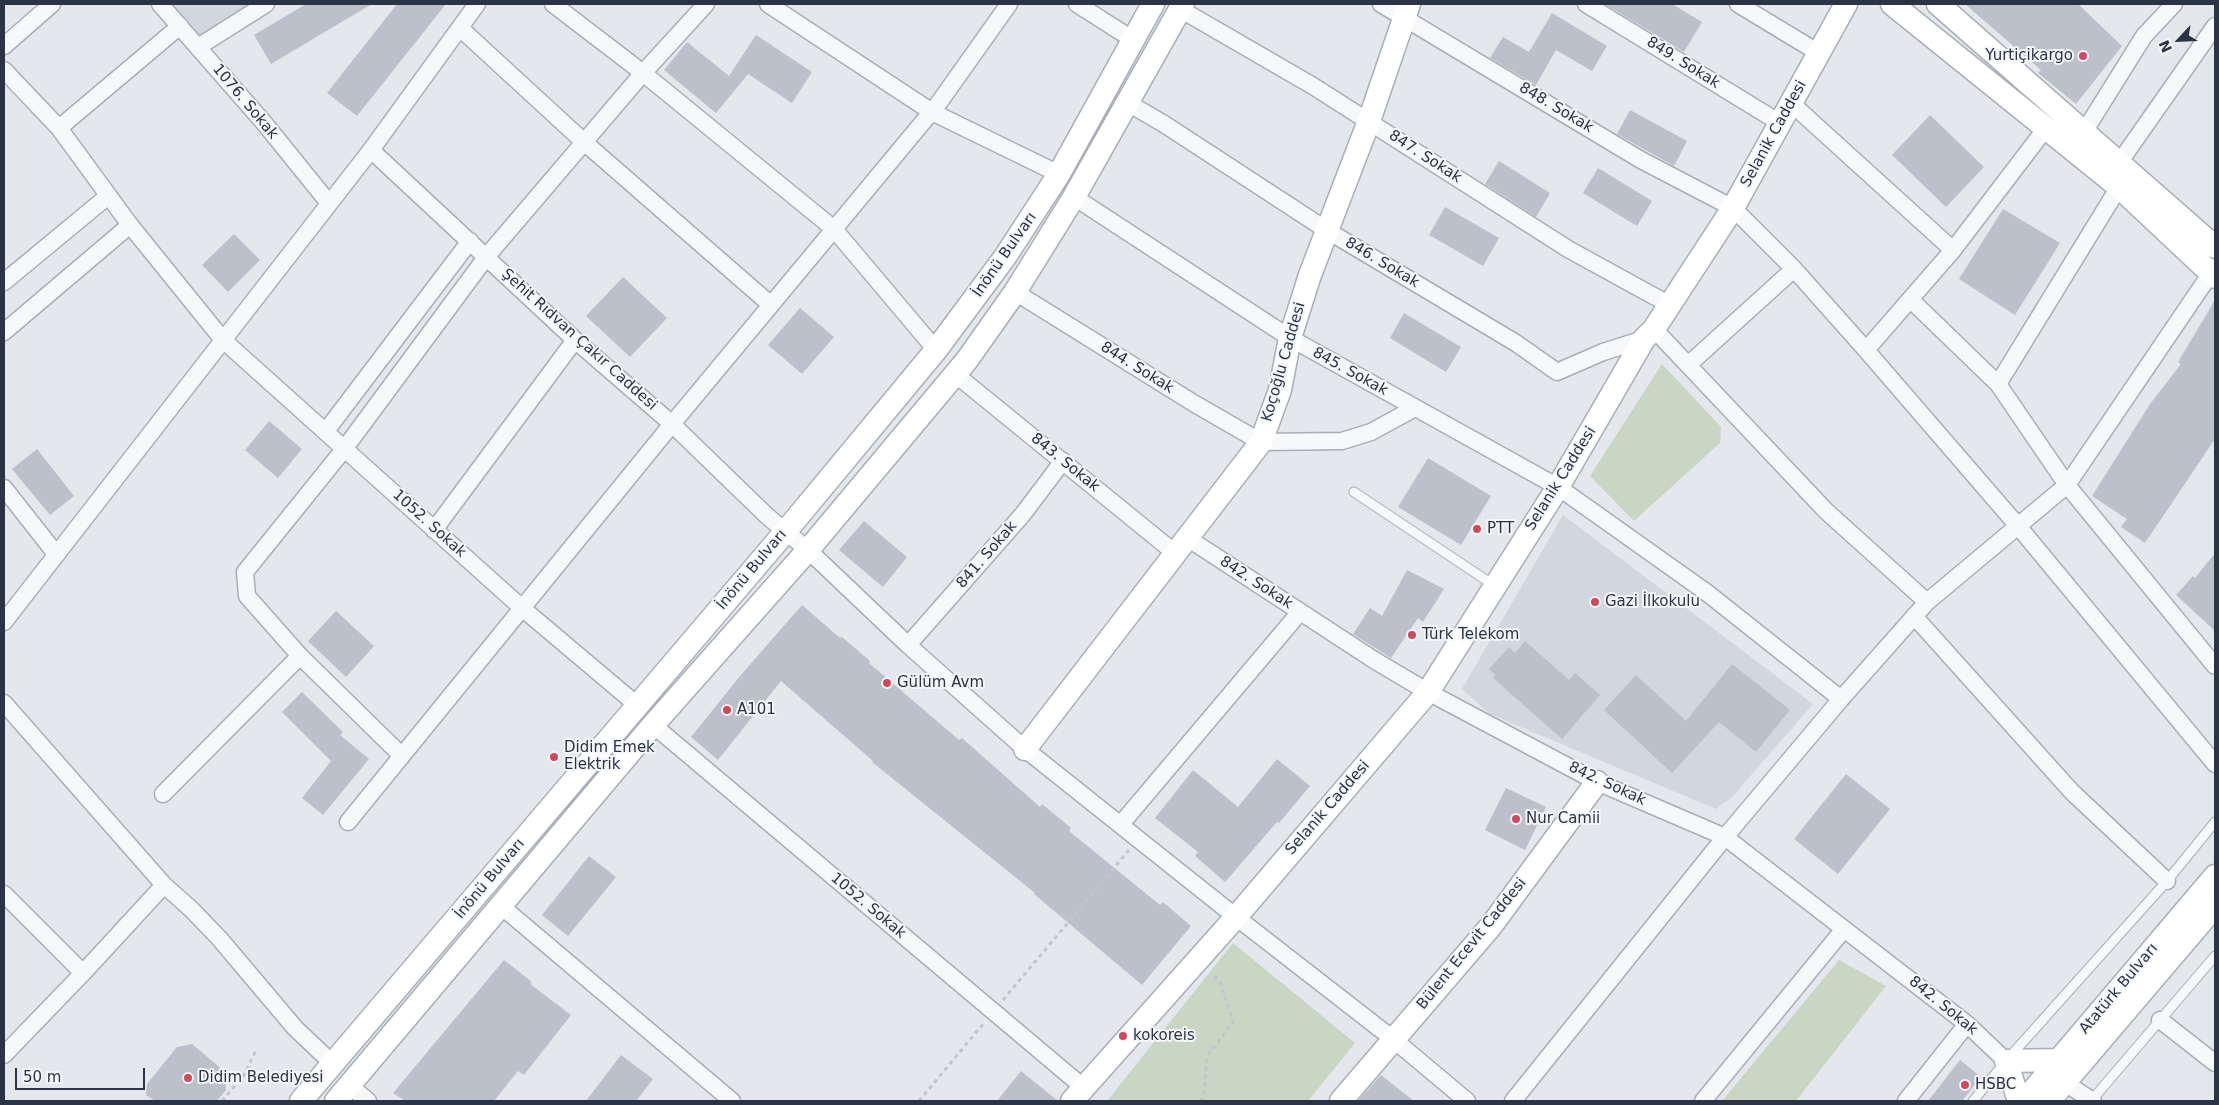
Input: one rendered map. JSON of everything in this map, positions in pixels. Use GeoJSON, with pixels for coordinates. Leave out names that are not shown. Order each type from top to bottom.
{"type":"FeatureCollection","features":[{"type":"Feature","properties":{"kind":"main road","name":"İnönü Bulvarı"},"geometry":{"type":"LineString","coordinates":[[300,1101],[786,531],[936,350],[1006,257],[1058,174],[1153,4]]}},
{"type":"Feature","properties":{"kind":"main road","name":"Selanik Caddesi"},"geometry":{"type":"LineString","coordinates":[[1078,1094],[1236,917],[1428,692],[1558,487],[1649,334],[1733,208],[1846,4]]}},
{"type":"Feature","properties":{"kind":"main road"},"geometry":{"type":"LineString","coordinates":[[1892,4],[2119,188],[2214,272]]}},
{"type":"Feature","properties":{"kind":"main road"},"geometry":{"type":"LineString","coordinates":[[1938,4],[2215,246]]}},
{"type":"Feature","properties":{"kind":"main road","name":"İnönü Bulvarı"},"geometry":{"type":"LineString","coordinates":[[343,1094],[654,725],[808,550],[955,374],[1015,292],[1074,197],[1182,6]]}},
{"type":"Feature","properties":{"kind":"main road","name":"Koçoğlu Caddesi"},"geometry":{"type":"LineString","coordinates":[[1025,749],[1261,442],[1280,390],[1290,338],[1310,275],[1328,231],[1407,11]]}},
{"type":"Feature","properties":{"kind":"main road","name":"Bülent Ecevit Caddesi"},"geometry":{"type":"LineString","coordinates":[[1341,1101],[1491,926],[1597,782]]}},
{"type":"Feature","properties":{"kind":"main road","name":"Atatürk Bulvarı"},"geometry":{"type":"LineString","coordinates":[[2024,1101],[2215,876]]}},
{"type":"Feature","properties":{"kind":"main road","name":"Atatürk Bulvarı"},"geometry":{"type":"LineString","coordinates":[[2049,1101],[2215,906]]}},
{"type":"Feature","properties":{"kind":"main road"},"geometry":{"type":"LineString","coordinates":[[2019,1101],[2006,1061],[2058,1060]]}},
{"type":"Feature","properties":{"kind":"street"},"geometry":{"type":"LineString","coordinates":[[4,46],[52,4]]}},
{"type":"Feature","properties":{"kind":"street","name":"1076. Sokak"},"geometry":{"type":"LineString","coordinates":[[160,4],[328,202]]}},
{"type":"Feature","properties":{"kind":"street"},"geometry":{"type":"LineString","coordinates":[[198,47],[266,4]]}},
{"type":"Feature","properties":{"kind":"street"},"geometry":{"type":"LineString","coordinates":[[4,622],[370,150],[478,4]]}},
{"type":"Feature","properties":{"kind":"street"},"geometry":{"type":"LineString","coordinates":[[553,4],[643,73],[834,229],[936,350]]}},
{"type":"Feature","properties":{"kind":"street"},"geometry":{"type":"LineString","coordinates":[[402,756],[300,656],[247,596],[244,572],[345,448],[487,256],[643,73],[706,4]]}},
{"type":"Feature","properties":{"kind":"street"},"geometry":{"type":"LineString","coordinates":[[768,4],[932,112],[1058,174]]}},
{"type":"Feature","properties":{"kind":"street"},"geometry":{"type":"LineString","coordinates":[[348,822],[672,424],[932,112],[1009,4]]}},
{"type":"Feature","properties":{"kind":"street"},"geometry":{"type":"LineString","coordinates":[[1078,4],[1132,39]]}},
{"type":"Feature","properties":{"kind":"street","name":"848. Sokak"},"geometry":{"type":"LineString","coordinates":[[1381,4],[1407,11],[1641,160],[1733,208],[1794,269],[1866,350],[2018,526],[2215,764]]}},
{"type":"Feature","properties":{"kind":"street","name":"849. Sokak"},"geometry":{"type":"LineString","coordinates":[[1586,4],[1786,113],[1954,250]]}},
{"type":"Feature","properties":{"kind":"street"},"geometry":{"type":"LineString","coordinates":[[1738,4],[1818,53]]}},
{"type":"Feature","properties":{"kind":"street"},"geometry":{"type":"LineString","coordinates":[[2084,132],[2144,36],[2174,4]]}},
{"type":"Feature","properties":{"kind":"street","name":"847. Sokak"},"geometry":{"type":"LineString","coordinates":[[1182,6],[1368,121],[1568,249],[1670,305]]}},
{"type":"Feature","properties":{"kind":"street"},"geometry":{"type":"LineString","coordinates":[[59,128],[180,26]]}},
{"type":"Feature","properties":{"kind":"street"},"geometry":{"type":"LineString","coordinates":[[2119,163],[2215,26]]}},
{"type":"Feature","properties":{"kind":"street"},"geometry":{"type":"LineString","coordinates":[[460,28],[584,142],[771,305]]}},
{"type":"Feature","properties":{"kind":"street","name":"1052. Sokak"},"geometry":{"type":"LineString","coordinates":[[4,70],[59,128],[130,225],[223,340],[522,608],[637,705]]}},
{"type":"Feature","properties":{"kind":"street","name":"846. Sokak"},"geometry":{"type":"LineString","coordinates":[[1128,103],[1172,129],[1328,231],[1516,343],[1557,372],[1649,334]]}},
{"type":"Feature","properties":{"kind":"street"},"geometry":{"type":"LineString","coordinates":[[1866,350],[1954,250],[2046,128]]}},
{"type":"Feature","properties":{"kind":"street","name":"Şehit Rıdvan Çakır Caddesi"},"geometry":{"type":"LineString","coordinates":[[370,150],[576,340],[672,424],[767,516],[808,550],[908,645],[1025,749],[1393,1039],[1467,1101]]}},
{"type":"Feature","properties":{"kind":"street"},"geometry":{"type":"LineString","coordinates":[[1998,384],[2119,188]]}},
{"type":"Feature","properties":{"kind":"street"},"geometry":{"type":"LineString","coordinates":[[4,282],[108,196]]}},
{"type":"Feature","properties":{"kind":"street","name":"845. Sokak"},"geometry":{"type":"LineString","coordinates":[[1074,197],[1290,338],[1558,487],[1706,592],[1841,699]]}},
{"type":"Feature","properties":{"kind":"street"},"geometry":{"type":"LineString","coordinates":[[4,332],[130,225]]}},
{"type":"Feature","properties":{"kind":"street"},"geometry":{"type":"LineString","coordinates":[[326,431],[470,241]]}},
{"type":"Feature","properties":{"kind":"street"},"geometry":{"type":"LineString","coordinates":[[1688,365],[1794,269]]}},
{"type":"Feature","properties":{"kind":"street"},"geometry":{"type":"LineString","coordinates":[[1513,1101],[1725,837],[1841,699],[1914,616],[1927,602],[2067,485],[2214,272]]}},
{"type":"Feature","properties":{"kind":"street","name":"844. Sokak"},"geometry":{"type":"LineString","coordinates":[[1015,292],[1195,404],[1261,442]]}},
{"type":"Feature","properties":{"kind":"street"},"geometry":{"type":"LineString","coordinates":[[1911,300],[1998,384],[2067,485],[2215,666]]}},
{"type":"Feature","properties":{"kind":"street"},"geometry":{"type":"LineString","coordinates":[[1649,334],[1688,365],[1826,511],[1927,602]]}},
{"type":"Feature","properties":{"kind":"street"},"geometry":{"type":"LineString","coordinates":[[434,530],[576,340]]}},
{"type":"Feature","properties":{"kind":"street","name":"843. Sokak"},"geometry":{"type":"LineString","coordinates":[[955,374],[1063,462],[1180,545]]}},
{"type":"Feature","properties":{"kind":"street"},"geometry":{"type":"LineString","coordinates":[[1261,442],[1342,441],[1371,432],[1415,408]]}},
{"type":"Feature","properties":{"kind":"street","name":"841. Sokak"},"geometry":{"type":"LineString","coordinates":[[908,645],[1023,514],[1063,462]]}},
{"type":"Feature","properties":{"kind":"street"},"geometry":{"type":"LineString","coordinates":[[4,488],[56,554]]}},
{"type":"Feature","properties":{"kind":"street","name":"842. Sokak"},"geometry":{"type":"LineString","coordinates":[[1180,545],[1300,612],[1428,692],[1597,782],[1725,837],[1967,1024],[2006,1061]]}},
{"type":"Feature","properties":{"kind":"street"},"geometry":{"type":"LineString","coordinates":[[1121,824],[1300,612]]}},
{"type":"Feature","properties":{"kind":"street"},"geometry":{"type":"LineString","coordinates":[[1914,616],[2072,792],[2167,881]]}},
{"type":"Feature","properties":{"kind":"street"},"geometry":{"type":"LineString","coordinates":[[163,794],[300,656]]}},
{"type":"Feature","properties":{"kind":"street"},"geometry":{"type":"LineString","coordinates":[[4,703],[164,885],[219,938],[295,1028],[333,1064]]}},
{"type":"Feature","properties":{"kind":"street","name":"1052. Sokak"},"geometry":{"type":"LineString","coordinates":[[654,725],[1078,1094]]}},
{"type":"Feature","properties":{"kind":"street"},"geometry":{"type":"LineString","coordinates":[[4,1055],[164,885]]}},
{"type":"Feature","properties":{"kind":"street"},"geometry":{"type":"LineString","coordinates":[[4,894],[83,973]]}},
{"type":"Feature","properties":{"kind":"street"},"geometry":{"type":"LineString","coordinates":[[501,906],[732,1101]]}},
{"type":"Feature","properties":{"kind":"street"},"geometry":{"type":"LineString","coordinates":[[1703,1101],[1844,930]]}},
{"type":"Feature","properties":{"kind":"street"},"geometry":{"type":"LineString","coordinates":[[2160,1020],[2215,1063]]}},
{"type":"Feature","properties":{"kind":"street"},"geometry":{"type":"LineString","coordinates":[[1906,1101],[1967,1024]]}},
{"type":"Feature","properties":{"kind":"street"},"geometry":{"type":"LineString","coordinates":[[2065,1083],[2092,1101]]}},
{"type":"Feature","properties":{"kind":"street"},"geometry":{"type":"LineString","coordinates":[[343,1094],[368,1101]]}},
{"type":"Feature","properties":{"kind":"lane"},"geometry":{"type":"LineString","coordinates":[[1354,492],[1495,586]]}},
{"type":"Feature","properties":{"kind":"lane"},"geometry":{"type":"LineString","coordinates":[[1973,1101],[2006,1061],[2167,881],[2215,822]]}},
{"type":"Feature","properties":{"kind":"lane"},"geometry":{"type":"LineString","coordinates":[[2092,1101],[2215,956]]}},
{"type":"Feature","properties":{"kind":"path"},"geometry":{"type":"LineString","coordinates":[[1058,935],[1139,838]]}},
{"type":"Feature","properties":{"kind":"path"},"geometry":{"type":"LineString","coordinates":[[1196,962],[1220,981],[1233,1022],[1207,1056],[1204,1097],[1200,1101]]}},
{"type":"Feature","properties":{"kind":"path"},"geometry":{"type":"LineString","coordinates":[[222,1101],[244,1075],[257,1048]]}},
{"type":"Feature","properties":{"kind":"shaded area"},"geometry":{"type":"Polygon","coordinates":[[[160,4],[266,4],[198,47],[160,4]]]}},
{"type":"Feature","properties":{"kind":"shaded area","name":"Gazi İlkokulu"},"geometry":{"type":"Polygon","coordinates":[[[1563,515],[1813,704],[1732,797],[1716,809],[1490,714],[1462,689],[1563,515]]]}},
{"type":"Feature","properties":{"kind":"green space"},"geometry":{"type":"Polygon","coordinates":[[[1662,364],[1721,427],[1720,443],[1634,521],[1590,476],[1662,364]]]}},
{"type":"Feature","properties":{"kind":"green space"},"geometry":{"type":"Polygon","coordinates":[[[1233,943],[1355,1043],[1308,1101],[1107,1101],[1233,943]]]}},
{"type":"Feature","properties":{"kind":"green space"},"geometry":{"type":"Polygon","coordinates":[[[1839,960],[1886,986],[1796,1101],[1722,1101],[1839,960]]]}},
{"type":"Feature","properties":{"kind":"building"},"geometry":{"type":"Polygon","coordinates":[[[306,4],[372,4],[271,64],[254,35],[306,4]]]}},
{"type":"Feature","properties":{"kind":"building"},"geometry":{"type":"Polygon","coordinates":[[[397,4],[446,4],[357,116],[327,93],[397,4]]]}},
{"type":"Feature","properties":{"kind":"building"},"geometry":{"type":"Polygon","coordinates":[[[1605,4],[1672,4],[1702,22],[1684,52],[1605,4]]]}},
{"type":"Feature","properties":{"kind":"building"},"geometry":{"type":"Polygon","coordinates":[[[1965,4],[2078,4],[2122,46],[2076,104],[2038,73],[2041,70],[1965,4]]]}},
{"type":"Feature","properties":{"kind":"building"},"geometry":{"type":"Polygon","coordinates":[[[1552,13],[1607,46],[1592,71],[1556,50],[1536,85],[1490,58],[1503,37],[1529,52],[1552,13]]]}},
{"type":"Feature","properties":{"kind":"building"},"geometry":{"type":"Polygon","coordinates":[[[756,35],[812,72],[792,103],[748,74],[716,113],[664,70],[687,42],[729,76],[756,35]]]}},
{"type":"Feature","properties":{"kind":"building"},"geometry":{"type":"Polygon","coordinates":[[[1630,110],[1687,141],[1674,166],[1617,134],[1630,110]]]}},
{"type":"Feature","properties":{"kind":"building"},"geometry":{"type":"Polygon","coordinates":[[[1930,115],[1984,167],[1946,207],[1892,155],[1930,115]]]}},
{"type":"Feature","properties":{"kind":"building"},"geometry":{"type":"Polygon","coordinates":[[[1499,161],[1550,193],[1536,217],[1485,184],[1499,161]]]}},
{"type":"Feature","properties":{"kind":"building"},"geometry":{"type":"Polygon","coordinates":[[[1598,168],[1652,201],[1637,226],[1583,193],[1598,168]]]}},
{"type":"Feature","properties":{"kind":"building"},"geometry":{"type":"Polygon","coordinates":[[[1445,207],[1499,238],[1483,266],[1429,235],[1445,207]]]}},
{"type":"Feature","properties":{"kind":"building"},"geometry":{"type":"Polygon","coordinates":[[[2003,209],[2060,243],[2015,315],[1959,279],[2003,209]]]}},
{"type":"Feature","properties":{"kind":"building"},"geometry":{"type":"Polygon","coordinates":[[[234,234],[260,260],[228,292],[202,265],[234,234]]]}},
{"type":"Feature","properties":{"kind":"building"},"geometry":{"type":"Polygon","coordinates":[[[623,277],[667,318],[630,357],[586,316],[623,277]]]}},
{"type":"Feature","properties":{"kind":"building"},"geometry":{"type":"Polygon","coordinates":[[[2215,300],[2215,439],[2145,543],[2121,527],[2127,519],[2092,496],[2150,404],[2181,364],[2178,362],[2215,300]]]}},
{"type":"Feature","properties":{"kind":"building"},"geometry":{"type":"Polygon","coordinates":[[[800,308],[834,337],[802,374],[768,345],[800,308]]]}},
{"type":"Feature","properties":{"kind":"building"},"geometry":{"type":"Polygon","coordinates":[[[1404,313],[1461,347],[1446,372],[1390,338],[1404,313]]]}},
{"type":"Feature","properties":{"kind":"building"},"geometry":{"type":"Polygon","coordinates":[[[269,421],[302,449],[278,478],[245,450],[269,421]]]}},
{"type":"Feature","properties":{"kind":"building"},"geometry":{"type":"Polygon","coordinates":[[[37,449],[74,496],[50,515],[12,469],[37,449]]]}},
{"type":"Feature","properties":{"kind":"building"},"geometry":{"type":"Polygon","coordinates":[[[1428,458],[1491,496],[1461,545],[1398,507],[1428,458]]]}},
{"type":"Feature","properties":{"kind":"building"},"geometry":{"type":"Polygon","coordinates":[[[864,521],[907,557],[883,587],[839,550],[864,521]]]}},
{"type":"Feature","properties":{"kind":"building"},"geometry":{"type":"Polygon","coordinates":[[[2215,553],[2215,631],[2176,595],[2193,576],[2195,578],[2215,553]]]}},
{"type":"Feature","properties":{"kind":"building"},"geometry":{"type":"Polygon","coordinates":[[[1407,570],[1444,589],[1423,622],[1418,618],[1391,658],[1353,634],[1370,608],[1382,616],[1407,570]]]}},
{"type":"Feature","properties":{"kind":"building"},"geometry":{"type":"Polygon","coordinates":[[[802,605],[870,661],[869,663],[959,740],[962,738],[1040,807],[1042,804],[1071,828],[1069,831],[1160,905],[1163,902],[1191,926],[1142,985],[1035,893],[872,762],[781,681],[718,760],[691,737],[740,676],[802,605]]]}},
{"type":"Feature","properties":{"kind":"building"},"geometry":{"type":"Polygon","coordinates":[[[336,611],[374,646],[346,677],[308,641],[336,611]]]}},
{"type":"Feature","properties":{"kind":"building"},"geometry":{"type":"Polygon","coordinates":[[[1525,641],[1569,680],[1575,673],[1600,695],[1562,739],[1493,678],[1495,675],[1489,669],[1509,647],[1515,653],[1525,641]]]}},
{"type":"Feature","properties":{"kind":"building"},"geometry":{"type":"Polygon","coordinates":[[[1732,664],[1790,710],[1756,752],[1719,722],[1672,773],[1604,710],[1636,675],[1686,721],[1732,664]]]}},
{"type":"Feature","properties":{"kind":"building"},"geometry":{"type":"Polygon","coordinates":[[[302,692],[343,732],[340,735],[369,759],[323,815],[302,798],[331,761],[282,712],[302,692]]]}},
{"type":"Feature","properties":{"kind":"building"},"geometry":{"type":"Polygon","coordinates":[[[1277,759],[1310,786],[1225,882],[1195,856],[1198,852],[1155,818],[1193,770],[1238,807],[1277,759]]]}},
{"type":"Feature","properties":{"kind":"building"},"geometry":{"type":"Polygon","coordinates":[[[1846,774],[1890,809],[1838,874],[1794,839],[1846,774]]]}},
{"type":"Feature","properties":{"kind":"building","name":"Nur Camii"},"geometry":{"type":"Polygon","coordinates":[[[1506,788],[1546,807],[1525,850],[1485,830],[1506,788]]]}},
{"type":"Feature","properties":{"kind":"building"},"geometry":{"type":"Polygon","coordinates":[[[589,856],[616,877],[568,936],[542,915],[589,856]]]}},
{"type":"Feature","properties":{"kind":"building"},"geometry":{"type":"Polygon","coordinates":[[[504,960],[532,982],[530,984],[571,1015],[524,1075],[518,1071],[494,1101],[405,1101],[393,1093],[504,960]]]}},
{"type":"Feature","properties":{"kind":"building","name":"Didim Belediyesi"},"geometry":{"type":"Polygon","coordinates":[[[192,1044],[224,1071],[226,1090],[217,1101],[155,1101],[146,1095],[147,1084],[177,1047],[192,1044]]]}},
{"type":"Feature","properties":{"kind":"building"},"geometry":{"type":"Polygon","coordinates":[[[621,1055],[653,1079],[636,1101],[586,1101],[621,1055]]]}},
{"type":"Feature","properties":{"kind":"building"},"geometry":{"type":"Polygon","coordinates":[[[1960,1060],[1981,1077],[1962,1101],[1928,1101],[1960,1060]]]}},
{"type":"Feature","properties":{"kind":"building"},"geometry":{"type":"Polygon","coordinates":[[[1021,1071],[1058,1101],[997,1101],[1021,1071]]]}},
{"type":"Feature","properties":{"kind":"building"},"geometry":{"type":"Polygon","coordinates":[[[1381,1075],[1414,1101],[1358,1101],[1381,1075]]]}},
{"type":"Feature","properties":{"kind":"place","name":"Yurtiçikargo"},"geometry":{"type":"Point","coordinates":[2083,56]}},
{"type":"Feature","properties":{"kind":"place","name":"PTT"},"geometry":{"type":"Point","coordinates":[1477,529]}},
{"type":"Feature","properties":{"kind":"place","name":"Gazi İlkokulu"},"geometry":{"type":"Point","coordinates":[1595,602]}},
{"type":"Feature","properties":{"kind":"place","name":"Türk Telekom"},"geometry":{"type":"Point","coordinates":[1412,635]}},
{"type":"Feature","properties":{"kind":"place","name":"Gülüm Avm"},"geometry":{"type":"Point","coordinates":[887,683]}},
{"type":"Feature","properties":{"kind":"place","name":"A101"},"geometry":{"type":"Point","coordinates":[727,710]}},
{"type":"Feature","properties":{"kind":"place","name":"Didim Emek Elektrik"},"geometry":{"type":"Point","coordinates":[554,757]}},
{"type":"Feature","properties":{"kind":"place","name":"Nur Camii"},"geometry":{"type":"Point","coordinates":[1516,819]}},
{"type":"Feature","properties":{"kind":"place","name":"kokoreis"},"geometry":{"type":"Point","coordinates":[1123,1036]}},
{"type":"Feature","properties":{"kind":"place","name":"Didim Belediyesi"},"geometry":{"type":"Point","coordinates":[188,1078]}},
{"type":"Feature","properties":{"kind":"place","name":"HSBC"},"geometry":{"type":"Point","coordinates":[1965,1085]}}]}
